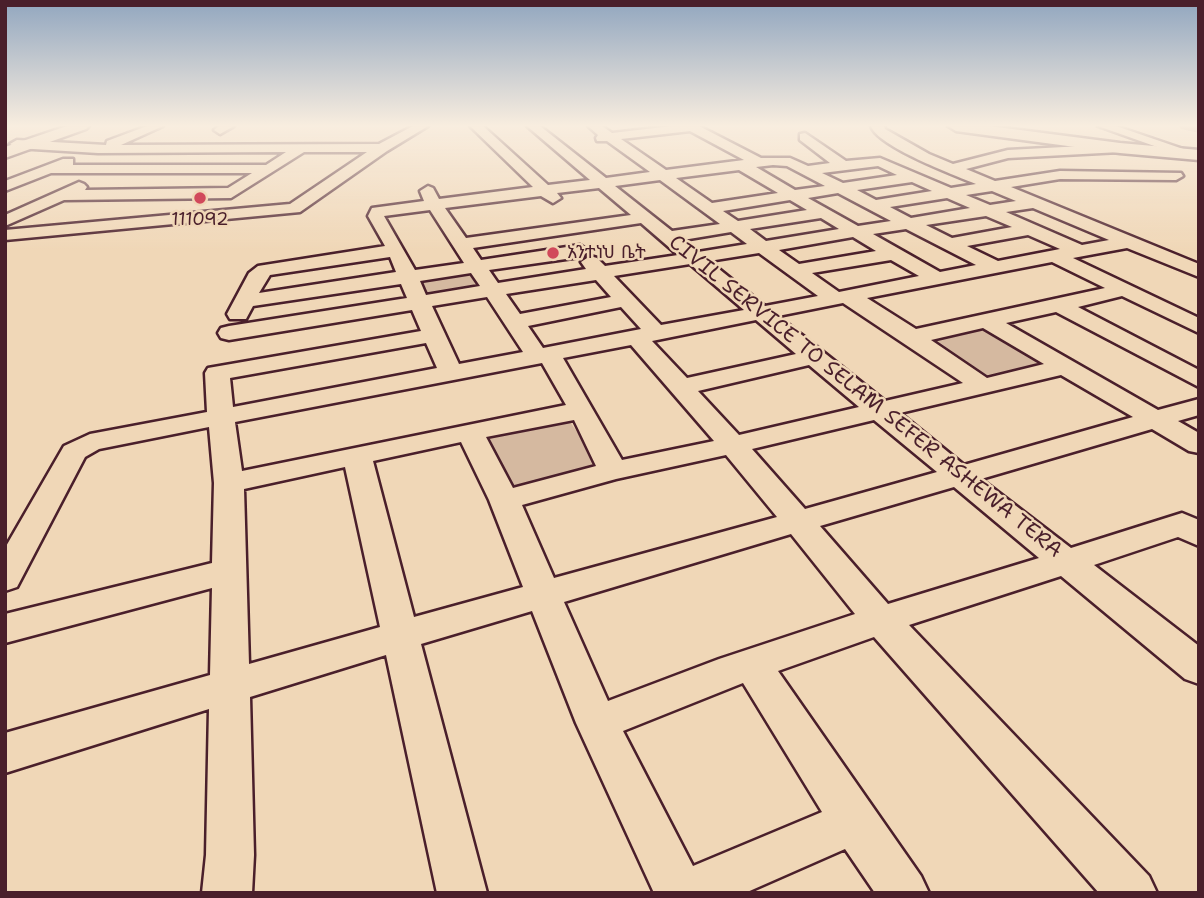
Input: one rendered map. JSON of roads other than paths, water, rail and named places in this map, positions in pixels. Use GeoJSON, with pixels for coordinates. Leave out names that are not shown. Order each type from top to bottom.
{"type":"FeatureCollection","features":[{"type":"Feature","properties":{"kind":"street"},"geometry":{"type":"LineString","coordinates":[[5,234],[284,211],[300,207],[354,168]]}},
{"type":"Feature","properties":{"kind":"street"},"geometry":{"type":"LineString","coordinates":[[514,168],[545,191],[583,227]]}},
{"type":"Feature","properties":{"kind":"street"},"geometry":{"type":"LineString","coordinates":[[517,171],[523,168]]}},
{"type":"Feature","properties":{"kind":"street","name":"CIVIL SERVICE TO SELAM SEFER ASHEWA TERA"},"geometry":{"type":"LineString","coordinates":[[587,168],[601,183],[958,475],[1199,668]]}},
{"type":"Feature","properties":{"kind":"street"},"geometry":{"type":"LineString","coordinates":[[655,168],[795,270],[912,337],[983,386]]}},
{"type":"Feature","properties":{"kind":"street"},"geometry":{"type":"LineString","coordinates":[[451,373],[396,250],[376,216],[378,212],[435,194],[493,197],[720,168]]}},
{"type":"Feature","properties":{"kind":"street"},"geometry":{"type":"LineString","coordinates":[[754,168],[765,179],[937,279]]}},
{"type":"Feature","properties":{"kind":"street"},"geometry":{"type":"LineString","coordinates":[[801,168],[996,268]]}},
{"type":"Feature","properties":{"kind":"street"},"geometry":{"type":"LineString","coordinates":[[807,170],[826,168]]}},
{"type":"Feature","properties":{"kind":"street"},"geometry":{"type":"LineString","coordinates":[[893,168],[1030,229],[1124,290],[1199,326]]}},
{"type":"Feature","properties":{"kind":"street"},"geometry":{"type":"LineString","coordinates":[[950,169],[955,168]]}},
{"type":"Feature","properties":{"kind":"street"},"geometry":{"type":"LineString","coordinates":[[873,205],[1084,173],[1182,178],[1186,168]]}},
{"type":"Feature","properties":{"kind":"street"},"geometry":{"type":"LineString","coordinates":[[5,186],[50,169],[270,169]]}},
{"type":"Feature","properties":{"kind":"street"},"geometry":{"type":"LineString","coordinates":[[5,221],[115,169]]}},
{"type":"Feature","properties":{"kind":"street"},"geometry":{"type":"LineString","coordinates":[[193,217],[270,169]]}},
{"type":"Feature","properties":{"kind":"street"},"geometry":{"type":"LineString","coordinates":[[950,169],[1199,271]]}},
{"type":"Feature","properties":{"kind":"street"},"geometry":{"type":"LineString","coordinates":[[708,208],[914,177]]}},
{"type":"Feature","properties":{"kind":"street"},"geometry":{"type":"LineString","coordinates":[[738,183],[765,179]]}},
{"type":"Feature","properties":{"kind":"street"},"geometry":{"type":"LineString","coordinates":[[685,191],[712,187]]}},
{"type":"Feature","properties":{"kind":"street"},"geometry":{"type":"LineString","coordinates":[[5,198],[52,200],[116,195],[231,193]]}},
{"type":"Feature","properties":{"kind":"street"},"geometry":{"type":"LineString","coordinates":[[435,194],[476,266],[513,322],[544,356],[582,410],[614,471]]}},
{"type":"Feature","properties":{"kind":"street"},"geometry":{"type":"LineString","coordinates":[[493,197],[524,235]]}},
{"type":"Feature","properties":{"kind":"street"},"geometry":{"type":"LineString","coordinates":[[229,333],[1033,203]]}},
{"type":"Feature","properties":{"kind":"street"},"geometry":{"type":"LineString","coordinates":[[667,237],[823,213]]}},
{"type":"Feature","properties":{"kind":"street"},"geometry":{"type":"LineString","coordinates":[[463,244],[644,218]]}},
{"type":"Feature","properties":{"kind":"street"},"geometry":{"type":"LineString","coordinates":[[950,244],[1030,229]]}},
{"type":"Feature","properties":{"kind":"street"},"geometry":{"type":"LineString","coordinates":[[562,230],[626,300],[682,387],[882,621],[1132,893]]}},
{"type":"Feature","properties":{"kind":"street"},"geometry":{"type":"LineString","coordinates":[[5,578],[74,452],[90,442],[1128,242]]}},
{"type":"Feature","properties":{"kind":"street"},"geometry":{"type":"LineString","coordinates":[[227,893],[230,855],[229,484],[217,373],[229,333],[259,273],[396,250]]}},
{"type":"Feature","properties":{"kind":"street"},"geometry":{"type":"LineString","coordinates":[[245,301],[580,251]]}},
{"type":"Feature","properties":{"kind":"street"},"geometry":{"type":"LineString","coordinates":[[795,270],[895,254]]}},
{"type":"Feature","properties":{"kind":"street"},"geometry":{"type":"LineString","coordinates":[[1067,254],[1199,316]]}},
{"type":"Feature","properties":{"kind":"street"},"geometry":{"type":"LineString","coordinates":[[912,337],[1124,290]]}},
{"type":"Feature","properties":{"kind":"street"},"geometry":{"type":"LineString","coordinates":[[513,322],[626,300]]}},
{"type":"Feature","properties":{"kind":"street"},"geometry":{"type":"LineString","coordinates":[[1059,305],[1199,380]]}},
{"type":"Feature","properties":{"kind":"street"},"geometry":{"type":"LineString","coordinates":[[988,322],[1199,446]]}},
{"type":"Feature","properties":{"kind":"street"},"geometry":{"type":"LineString","coordinates":[[217,373],[434,335]]}},
{"type":"Feature","properties":{"kind":"street"},"geometry":{"type":"LineString","coordinates":[[682,387],[814,357]]}},
{"type":"Feature","properties":{"kind":"street"},"geometry":{"type":"LineString","coordinates":[[504,500],[614,471],[1064,367]]}},
{"type":"Feature","properties":{"kind":"street"},"geometry":{"type":"LineString","coordinates":[[5,753],[398,635],[545,596],[1199,407]]}},
{"type":"Feature","properties":{"kind":"street"},"geometry":{"type":"LineString","coordinates":[[229,484],[582,410]]}},
{"type":"Feature","properties":{"kind":"street"},"geometry":{"type":"LineString","coordinates":[[470,432],[504,500],[597,723],[680,893]]}},
{"type":"Feature","properties":{"kind":"street"},"geometry":{"type":"LineString","coordinates":[[356,456],[462,893]]}},
{"type":"Feature","properties":{"kind":"street"},"geometry":{"type":"LineString","coordinates":[[597,723],[752,664],[882,621],[1193,526]]}},
{"type":"Feature","properties":{"kind":"street"},"geometry":{"type":"LineString","coordinates":[[5,629],[229,571]]}},
{"type":"Feature","properties":{"kind":"street"},"geometry":{"type":"LineString","coordinates":[[752,664],[904,893]]}},
{"type":"Feature","properties":{"kind":"street"},"geometry":{"type":"LineString","coordinates":[[687,893],[854,821]]}},
{"type":"Feature","properties":{"kind":"place","name":"111092"},"geometry":{"type":"Point","coordinates":[200,198]}},
{"type":"Feature","properties":{"kind":"place","name":"አንተነህ ቤት"},"geometry":{"type":"Point","coordinates":[553,253]}}]}
